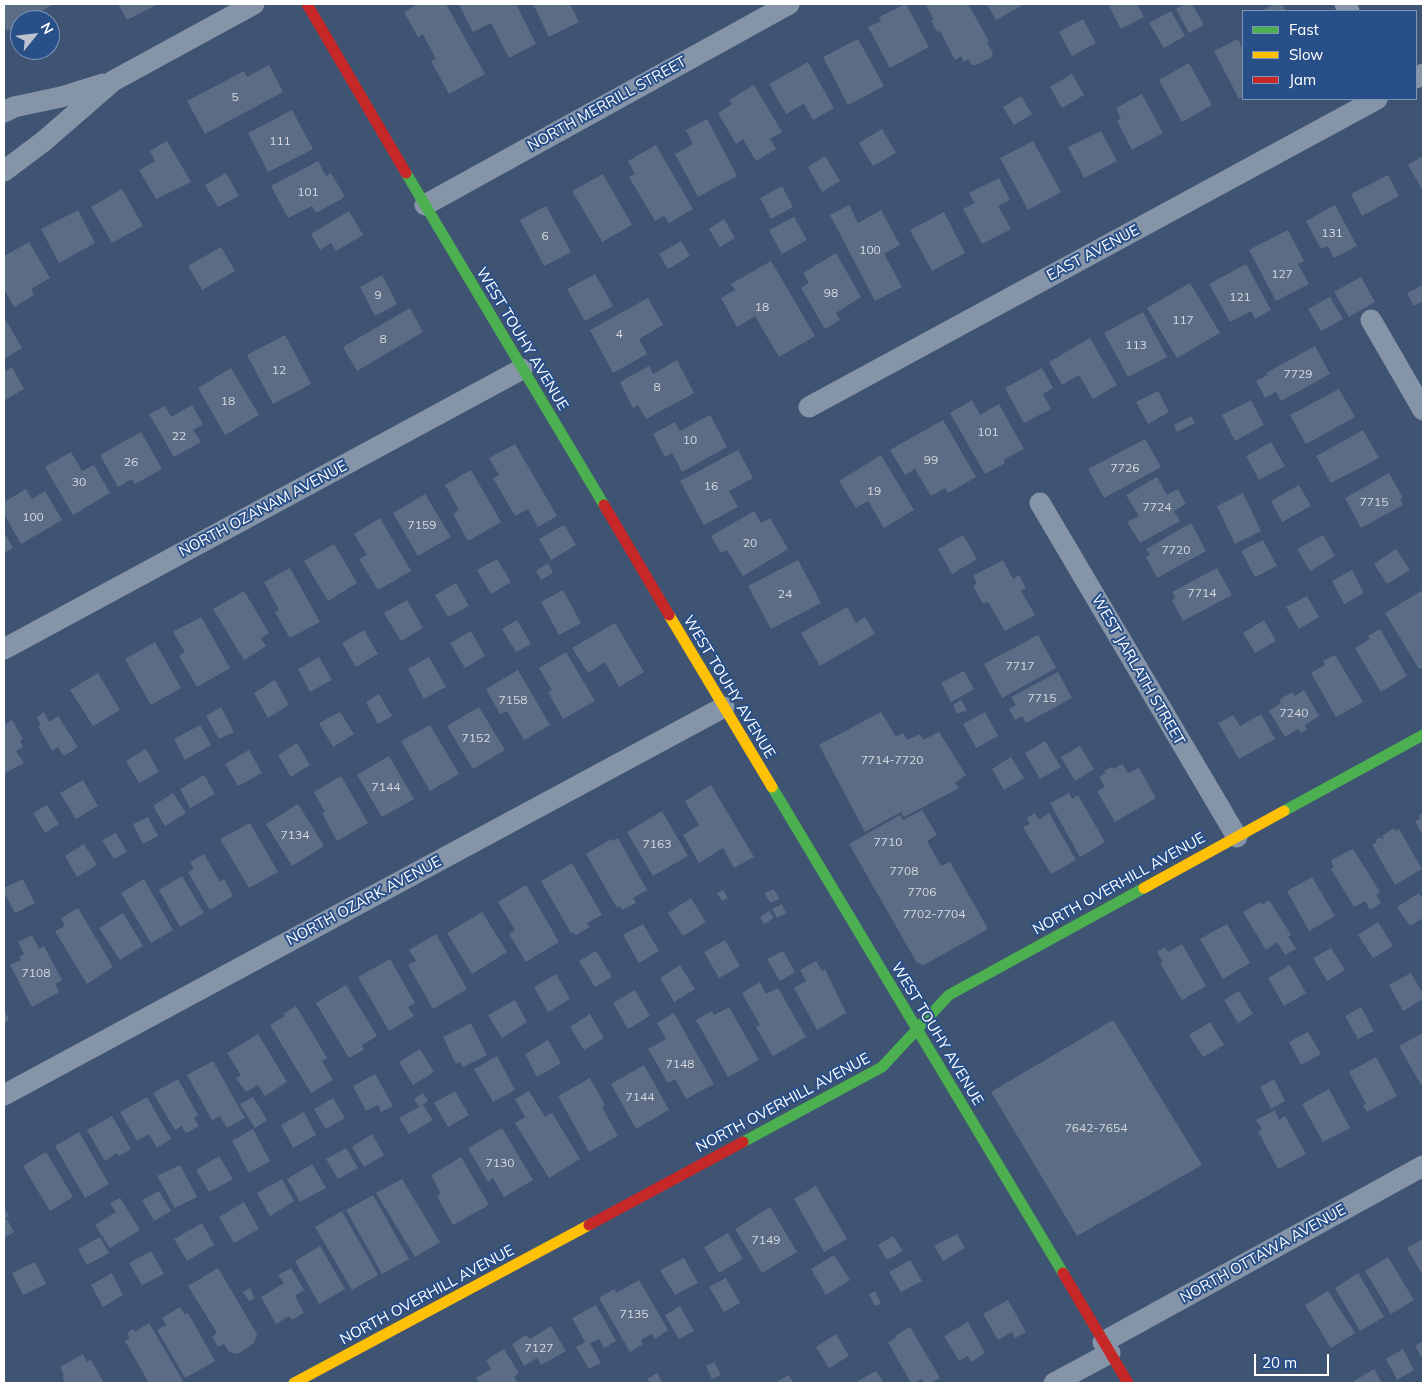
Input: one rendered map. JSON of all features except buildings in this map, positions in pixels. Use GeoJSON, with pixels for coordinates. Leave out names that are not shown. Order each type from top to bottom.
{"type":"FeatureCollection","features":[{"type":"Feature","properties":{"kind":"main road","name":"WEST TOUHY AVENUE"},"geometry":{"type":"LineString","coordinates":[[307,4],[522,369],[1128,1383]]}},
{"type":"Feature","properties":{"kind":"main road","name":"NORTH OVERHILL AVENUE"},"geometry":{"type":"LineString","coordinates":[[294,1383],[882,1067],[949,995],[1423,735]]}},
{"type":"Feature","properties":{"kind":"street"},"geometry":{"type":"LineString","coordinates":[[4,112],[14,107],[60,97],[113,81],[254,4]]}},
{"type":"Feature","properties":{"kind":"street","name":"NORTH MERRILL STREET"},"geometry":{"type":"LineString","coordinates":[[425,205],[789,4]]}},
{"type":"Feature","properties":{"kind":"street"},"geometry":{"type":"LineString","coordinates":[[4,171],[44,141],[113,81]]}},
{"type":"Feature","properties":{"kind":"street","name":"EAST AVENUE"},"geometry":{"type":"LineString","coordinates":[[809,407],[1376,100]]}},
{"type":"Feature","properties":{"kind":"street"},"geometry":{"type":"LineString","coordinates":[[1371,320],[1423,410]]}},
{"type":"Feature","properties":{"kind":"street","name":"NORTH OZANAM AVENUE"},"geometry":{"type":"LineString","coordinates":[[4,649],[522,369]]}},
{"type":"Feature","properties":{"kind":"street","name":"WEST JARLATH STREET"},"geometry":{"type":"LineString","coordinates":[[1040,503],[1237,837]]}},
{"type":"Feature","properties":{"kind":"street","name":"NORTH OZARK AVENUE"},"geometry":{"type":"LineString","coordinates":[[4,1095],[724,707]]}},
{"type":"Feature","properties":{"kind":"street","name":"NORTH OTTAWA AVENUE"},"geometry":{"type":"LineString","coordinates":[[1054,1383],[1106,1347],[1423,1166]]}},
{"type":"Feature","properties":{"kind":"traffic: fast"},"geometry":{"type":"LineString","coordinates":[[406,173],[604,505]]}},
{"type":"Feature","properties":{"kind":"traffic: fast"},"geometry":{"type":"LineString","coordinates":[[1284,811],[1423,735]]}},
{"type":"Feature","properties":{"kind":"traffic: fast"},"geometry":{"type":"LineString","coordinates":[[772,787],[1063,1273]]}},
{"type":"Feature","properties":{"kind":"traffic: fast"},"geometry":{"type":"LineString","coordinates":[[743,1142],[882,1067],[949,995],[1144,888]]}},
{"type":"Feature","properties":{"kind":"traffic: slow"},"geometry":{"type":"LineString","coordinates":[[669,615],[772,787]]}},
{"type":"Feature","properties":{"kind":"traffic: slow"},"geometry":{"type":"LineString","coordinates":[[1144,888],[1284,811]]}},
{"type":"Feature","properties":{"kind":"traffic: slow"},"geometry":{"type":"LineString","coordinates":[[294,1383],[589,1225]]}},
{"type":"Feature","properties":{"kind":"traffic: jam"},"geometry":{"type":"LineString","coordinates":[[307,4],[406,173]]}},
{"type":"Feature","properties":{"kind":"traffic: jam"},"geometry":{"type":"LineString","coordinates":[[604,505],[669,615]]}},
{"type":"Feature","properties":{"kind":"traffic: jam"},"geometry":{"type":"LineString","coordinates":[[589,1225],[743,1142]]}},
{"type":"Feature","properties":{"kind":"traffic: jam"},"geometry":{"type":"LineString","coordinates":[[1063,1273],[1128,1383]]}}]}
